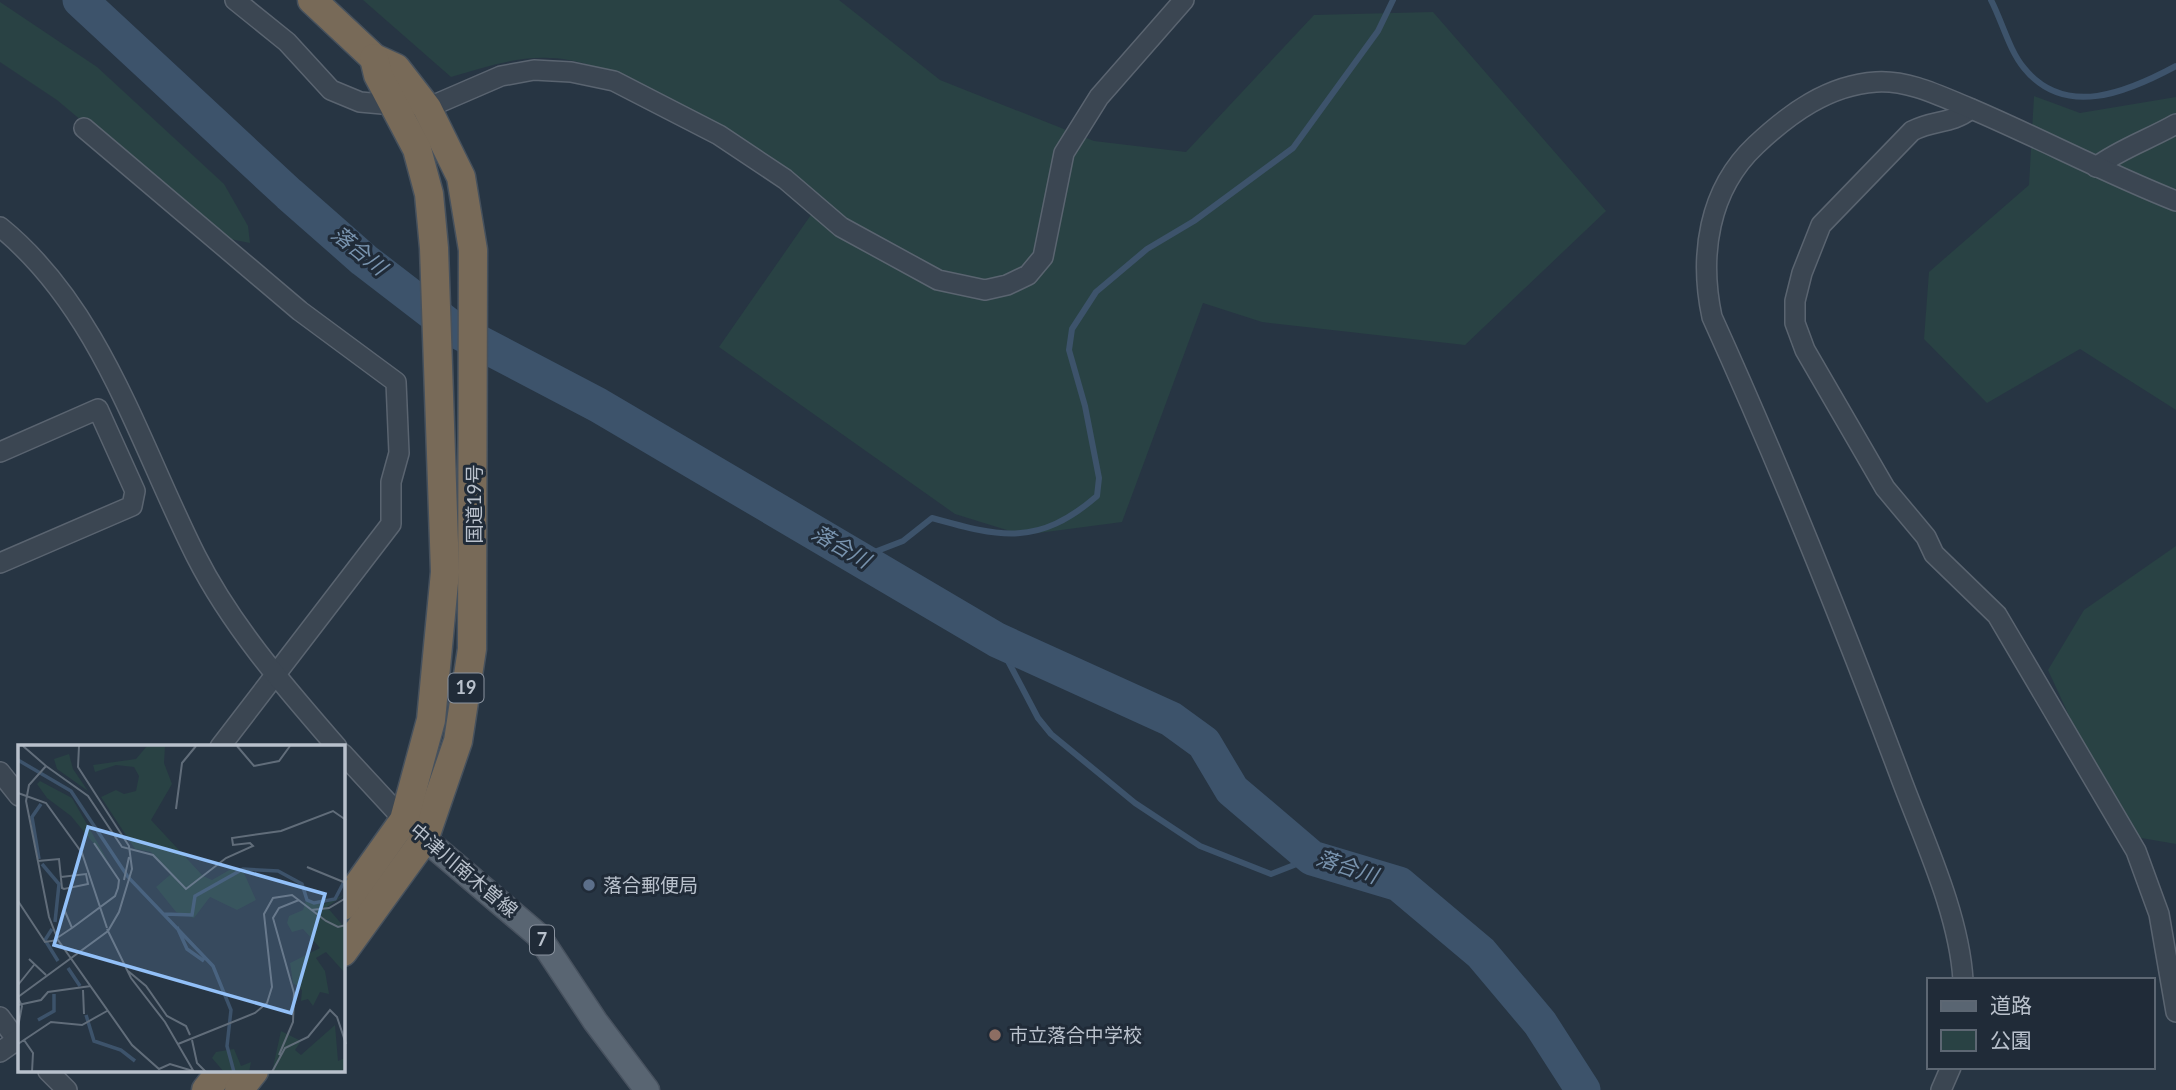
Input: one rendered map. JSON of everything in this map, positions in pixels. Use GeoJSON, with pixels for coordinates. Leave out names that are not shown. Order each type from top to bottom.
{"type":"FeatureCollection","features":[{"type":"Feature","properties":{"kind":"highway","name":"国道19号"},"geometry":{"type":"LineString","coordinates":[[312,0],[374,58],[396,68],[427,108],[461,177],[473,250],[472,649],[458,741],[414,830],[345,949]]}},
{"type":"Feature","properties":{"kind":"highway","name":"国道19号"},"geometry":{"type":"LineString","coordinates":[[345,903],[414,830],[440,643],[444,572],[434,248],[429,194],[417,149],[377,75],[374,58]]}},
{"type":"Feature","properties":{"kind":"highway"},"geometry":{"type":"LineString","coordinates":[[206,1090],[220,1072]]}},
{"type":"Feature","properties":{"kind":"highway"},"geometry":{"type":"LineString","coordinates":[[239,1090],[253,1072]]}},
{"type":"Feature","properties":{"kind":"main road","name":"中津川南木曽線"},"geometry":{"type":"LineString","coordinates":[[414,830],[508,906],[538,935],[594,1021],[647,1090]]}},
{"type":"Feature","properties":{"kind":"street"},"geometry":{"type":"LineString","coordinates":[[235,0],[287,42],[331,90],[360,102],[427,108],[501,76],[534,70],[571,72],[614,81],[719,135],[785,179],[841,227],[938,280],[985,290],[1007,285],[1028,275],[1043,257],[1064,153],[1099,97],[1184,0]]}},
{"type":"Feature","properties":{"kind":"street"},"geometry":{"type":"LineString","coordinates":[[1963,978],[1954,931],[1929,854],[1811,543],[1712,317],[1705,284],[1707,237],[1720,196],[1746,154],[1796,111],[1832,92],[1875,82],[1922,89],[2035,135],[2096,167],[2176,201]]}},
{"type":"Feature","properties":{"kind":"street"},"geometry":{"type":"LineString","coordinates":[[1971,109],[1956,121],[1930,122],[1913,131],[1821,225],[1811,243],[1800,282],[1795,301],[1795,323],[1805,350],[1885,488],[1926,537],[1934,554],[1997,615],[2136,851],[2159,914],[2176,1012]]}},
{"type":"Feature","properties":{"kind":"street"},"geometry":{"type":"LineString","coordinates":[[2096,167],[2111,156],[2138,146],[2176,124]]}},
{"type":"Feature","properties":{"kind":"street"},"geometry":{"type":"LineString","coordinates":[[84,128],[300,312],[396,382],[399,453],[391,482],[391,524],[222,745]]}},
{"type":"Feature","properties":{"kind":"street"},"geometry":{"type":"LineString","coordinates":[[0,227],[48,274],[99,348],[196,558],[233,619],[275,675],[335,745]]}},
{"type":"Feature","properties":{"kind":"street"},"geometry":{"type":"LineString","coordinates":[[0,452],[98,409],[135,491],[132,506],[0,563]]}},
{"type":"Feature","properties":{"kind":"street"},"geometry":{"type":"LineString","coordinates":[[345,756],[414,830]]}},
{"type":"Feature","properties":{"kind":"street"},"geometry":{"type":"LineString","coordinates":[[0,772],[18,795]]}},
{"type":"Feature","properties":{"kind":"street"},"geometry":{"type":"LineString","coordinates":[[0,1052],[12,1027]]}},
{"type":"Feature","properties":{"kind":"street"},"geometry":{"type":"LineString","coordinates":[[1941,1090],[1950,1069]]}},
{"type":"Feature","properties":{"kind":"street"},"geometry":{"type":"LineString","coordinates":[[49,1072],[67,1090]]}},
{"type":"Feature","properties":{"kind":"green space"},"geometry":{"type":"Polygon","coordinates":[[[363,0],[839,0],[940,80],[1094,141],[1186,152],[1314,15],[1433,12],[1606,211],[1465,345],[1262,322],[1203,303],[1122,522],[1023,535],[955,514],[719,347],[822,199],[782,167],[719,126],[639,85],[589,65],[563,59],[525,59],[451,77],[363,0]]]}},
{"type":"Feature","properties":{"kind":"green space"},"geometry":{"type":"Polygon","coordinates":[[[0,2],[97,67],[224,184],[248,226],[250,243],[220,237],[57,100],[0,62],[0,2]]]}},
{"type":"Feature","properties":{"kind":"green space"},"geometry":{"type":"Polygon","coordinates":[[[2034,96],[2080,113],[2176,97],[2176,410],[2080,349],[1987,403],[1924,339],[1929,272],[2029,185],[2034,96]]]}},
{"type":"Feature","properties":{"kind":"green space"},"geometry":{"type":"Polygon","coordinates":[[[2176,546],[2176,844],[2124,835],[2048,670],[2084,610],[2176,546]]]}},
{"type":"Feature","properties":{"kind":"waterway","name":"落合川"},"geometry":{"type":"LineString","coordinates":[[80,0],[289,194],[364,260],[455,330],[598,405],[997,640],[1171,719],[1204,743],[1232,790],[1312,858],[1399,884],[1481,953],[1540,1023],[1583,1090]]}},
{"type":"Feature","properties":{"kind":"waterway"},"geometry":{"type":"LineString","coordinates":[[859,558],[903,541],[932,518],[978,530],[1018,533],[1056,524],[1097,496],[1099,478],[1085,406],[1069,350],[1072,329],[1096,292],[1147,249],[1194,221],[1293,148],[1378,31],[1393,0]]}},
{"type":"Feature","properties":{"kind":"waterway"},"geometry":{"type":"LineString","coordinates":[[1991,0],[2010,44],[2024,68],[2040,84],[2058,93],[2077,97],[2118,92],[2176,66]]}},
{"type":"Feature","properties":{"kind":"waterway"},"geometry":{"type":"LineString","coordinates":[[997,640],[1038,718],[1051,734],[1135,803],[1200,846],[1271,874],[1312,858]]}},
{"type":"Feature","properties":{"kind":"place","name":"落合郵便局"},"geometry":{"type":"Point","coordinates":[589,885]}},
{"type":"Feature","properties":{"kind":"place","name":"市立落合中学校"},"geometry":{"type":"Point","coordinates":[995,1035]}}]}
